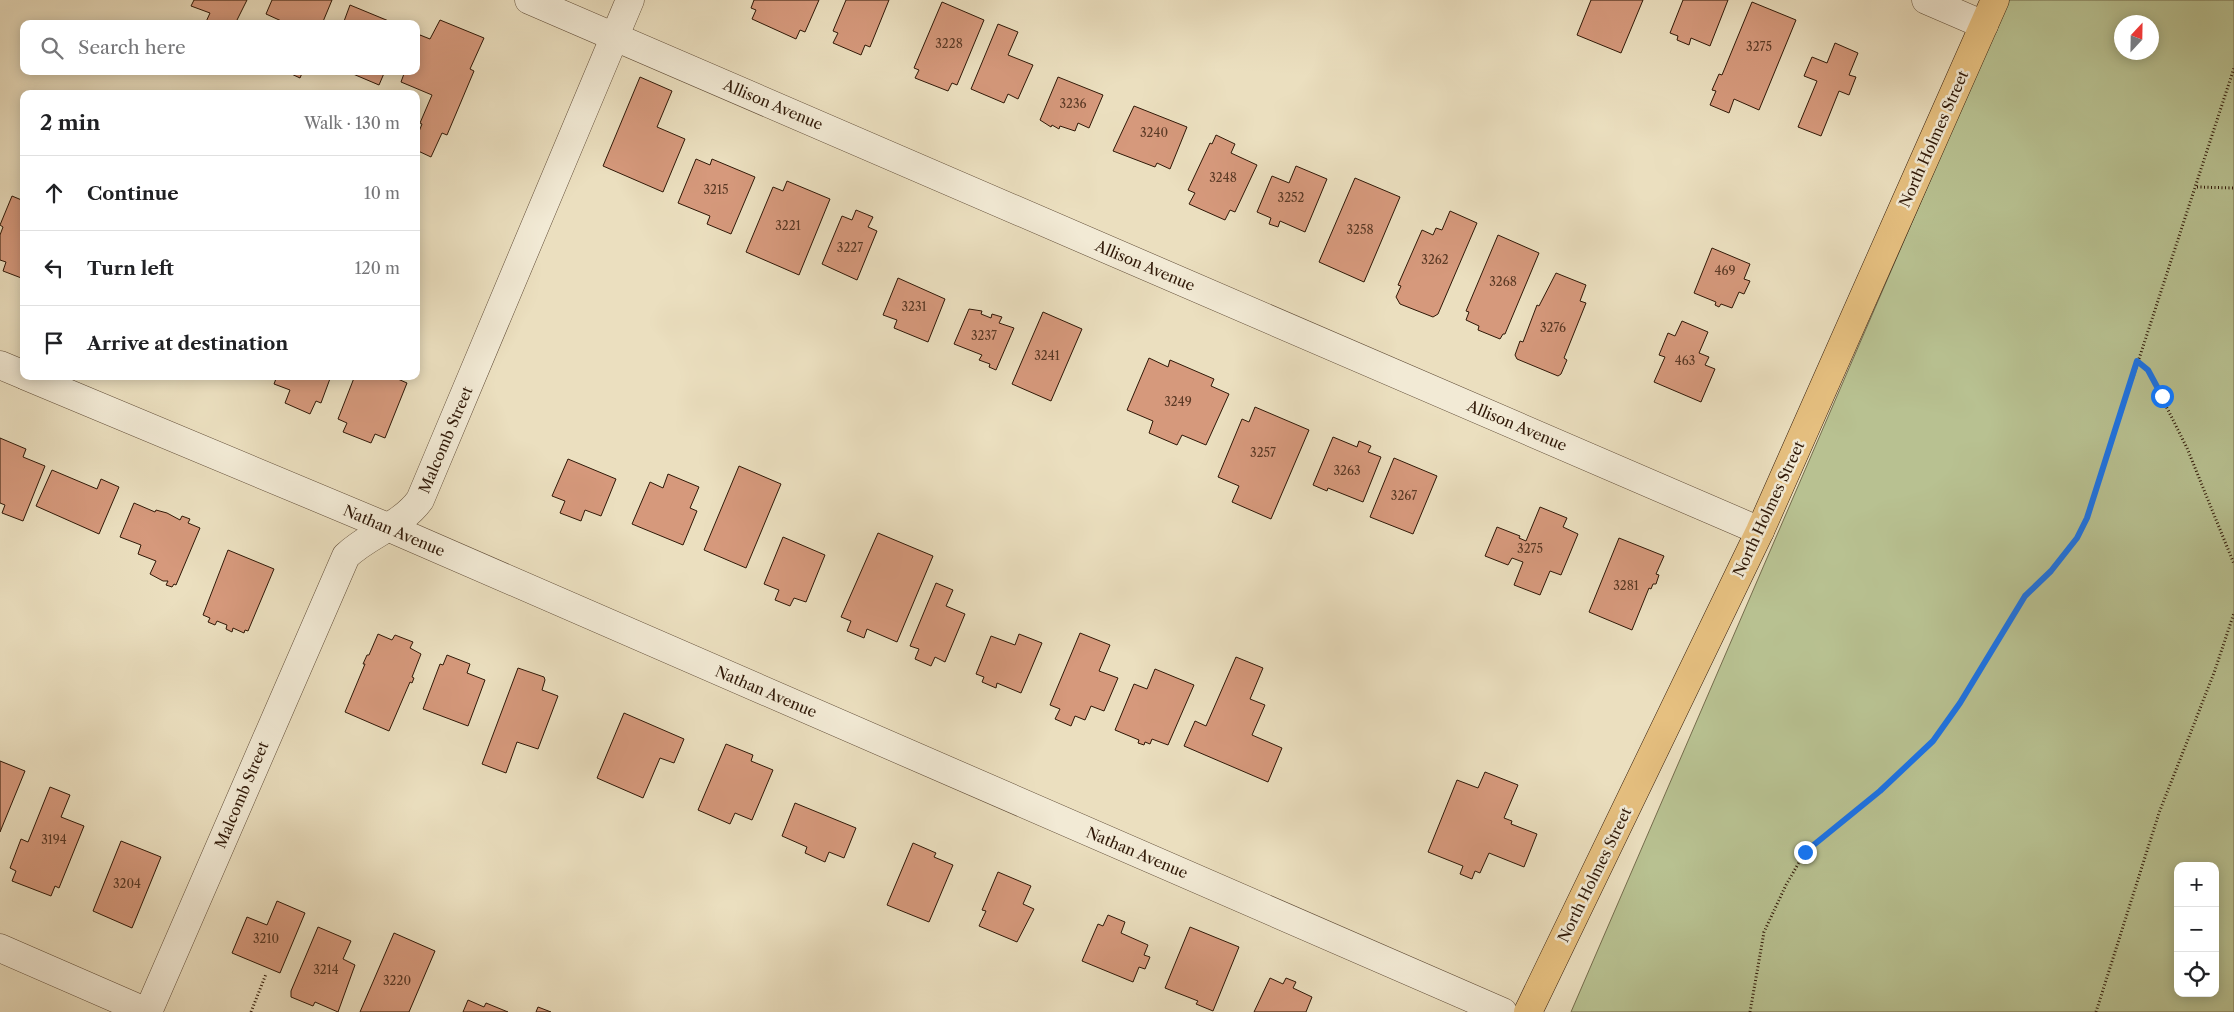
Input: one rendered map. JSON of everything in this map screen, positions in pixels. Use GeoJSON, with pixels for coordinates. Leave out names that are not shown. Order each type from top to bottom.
{"type":"FeatureCollection","features":[{"type":"Feature","properties":{"kind":"main road","name":"North Holmes Street"},"geometry":{"type":"LineString","coordinates":[[1528,1012],[1760,531],[1995,0]]}},
{"type":"Feature","properties":{"kind":"street","name":"Allison Avenue"},"geometry":{"type":"LineString","coordinates":[[529,0],[1760,531]]}},
{"type":"Feature","properties":{"kind":"street","name":"Malcomb Street"},"geometry":{"type":"LineString","coordinates":[[148,1012],[346,556],[357,546],[390,528],[414,509],[427,485],[630,0]]}},
{"type":"Feature","properties":{"kind":"street"},"geometry":{"type":"LineString","coordinates":[[1926,0],[1984,25]]}},
{"type":"Feature","properties":{"kind":"street","name":"Nathan Avenue"},"geometry":{"type":"LineString","coordinates":[[0,365],[20,374]]}},
{"type":"Feature","properties":{"kind":"street","name":"Nathan Avenue"},"geometry":{"type":"LineString","coordinates":[[35,380],[390,528],[1503,1012]]}},
{"type":"Feature","properties":{"kind":"street"},"geometry":{"type":"LineString","coordinates":[[0,948],[148,1012]]}},
{"type":"Feature","properties":{"kind":"path"},"geometry":{"type":"LineString","coordinates":[[1750,1012],[1764,932],[1786,885],[1805,852],[1880,791],[1933,741],[1960,703],[2025,596],[2051,571],[2077,538],[2087,518],[2137,361],[2197,187],[2234,68]]}},
{"type":"Feature","properties":{"kind":"path"},"geometry":{"type":"LineString","coordinates":[[2197,187],[2234,188]]}},
{"type":"Feature","properties":{"kind":"path"},"geometry":{"type":"LineString","coordinates":[[2137,361],[2148,370],[2187,448],[2234,564]]}},
{"type":"Feature","properties":{"kind":"path"},"geometry":{"type":"LineString","coordinates":[[2096,1012],[2159,813],[2214,673],[2234,613]]}},
{"type":"Feature","properties":{"kind":"path"},"geometry":{"type":"LineString","coordinates":[[251,1012],[266,974]]}},
{"type":"Feature","properties":{"kind":"green space"},"geometry":{"type":"Polygon","coordinates":[[[2008,0],[2234,0],[2234,1012],[1571,1012],[2008,0]]]}},
{"type":"Feature","properties":{"kind":"building"},"geometry":{"type":"Polygon","coordinates":[[[194,0],[247,0],[237,20],[207,20],[210,13],[191,6],[194,0]]]}},
{"type":"Feature","properties":{"kind":"building"},"geometry":{"type":"Polygon","coordinates":[[[272,0],[332,0],[324,20],[279,20],[266,14],[272,0]]]}},
{"type":"Feature","properties":{"kind":"building"},"geometry":{"type":"Polygon","coordinates":[[[754,0],[819,0],[805,32],[800,30],[796,39],[752,19],[756,10],[751,8],[754,0]]]}},
{"type":"Feature","properties":{"kind":"building"},"geometry":{"type":"Polygon","coordinates":[[[846,0],[889,0],[870,47],[865,45],[861,55],[833,43],[838,33],[833,31],[846,0]]]}},
{"type":"Feature","properties":{"kind":"building"},"geometry":{"type":"Polygon","coordinates":[[[1591,0],[1643,0],[1621,53],[1577,35],[1591,0]]]}},
{"type":"Feature","properties":{"kind":"building"},"geometry":{"type":"Polygon","coordinates":[[[1683,0],[1728,0],[1710,46],[1691,38],[1689,45],[1677,40],[1678,36],[1670,33],[1683,0]]]}},
{"type":"Feature","properties":{"kind":"building"},"geometry":{"type":"Polygon","coordinates":[[[942,2],[984,20],[957,85],[952,83],[948,91],[915,78],[919,70],[914,68],[942,2]]]}},
{"type":"Feature","properties":{"kind":"building"},"geometry":{"type":"Polygon","coordinates":[[[1752,2],[1796,20],[1759,110],[1734,99],[1729,113],[1710,105],[1716,91],[1712,90],[1719,74],[1722,75],[1752,2]]]}},
{"type":"Feature","properties":{"kind":"building"},"geometry":{"type":"Polygon","coordinates":[[[350,5],[386,20],[344,20],[350,5]]]}},
{"type":"Feature","properties":{"kind":"building"},"geometry":{"type":"Polygon","coordinates":[[[440,20],[484,38],[470,69],[474,71],[447,135],[442,133],[431,157],[420,152],[420,129],[422,124],[420,123],[432,95],[401,82],[404,75],[420,75],[420,35],[430,39],[440,20]]]}},
{"type":"Feature","properties":{"kind":"building"},"geometry":{"type":"Polygon","coordinates":[[[998,24],[1018,32],[1008,55],[1033,65],[1018,99],[1008,94],[1004,103],[971,89],[998,24]]]}},
{"type":"Feature","properties":{"kind":"building"},"geometry":{"type":"Polygon","coordinates":[[[1835,43],[1858,53],[1849,75],[1856,77],[1849,95],[1839,91],[1821,136],[1798,127],[1817,81],[1804,76],[1812,57],[1827,63],[1835,43]]]}},
{"type":"Feature","properties":{"kind":"building"},"geometry":{"type":"Polygon","coordinates":[[[355,75],[383,75],[379,85],[355,75]]]}},
{"type":"Feature","properties":{"kind":"building"},"geometry":{"type":"Polygon","coordinates":[[[640,77],[672,91],[657,127],[685,139],[663,192],[603,166],[640,77]]]}},
{"type":"Feature","properties":{"kind":"building"},"geometry":{"type":"Polygon","coordinates":[[[1058,77],[1103,95],[1089,128],[1078,123],[1075,131],[1060,126],[1059,129],[1052,125],[1051,127],[1040,120],[1058,77]]]}},
{"type":"Feature","properties":{"kind":"building"},"geometry":{"type":"Polygon","coordinates":[[[1134,106],[1187,127],[1170,169],[1157,163],[1155,167],[1113,151],[1134,106]]]}},
{"type":"Feature","properties":{"kind":"building"},"geometry":{"type":"Polygon","coordinates":[[[1216,135],[1235,144],[1231,153],[1257,165],[1235,212],[1230,210],[1225,220],[1189,204],[1195,193],[1188,190],[1210,143],[1212,144],[1216,135]]]}},
{"type":"Feature","properties":{"kind":"building"},"geometry":{"type":"Polygon","coordinates":[[[696,159],[710,165],[712,159],[755,177],[731,234],[707,224],[710,216],[678,203],[696,159]]]}},
{"type":"Feature","properties":{"kind":"building"},"geometry":{"type":"Polygon","coordinates":[[[1296,166],[1327,179],[1305,232],[1280,221],[1278,227],[1269,224],[1271,218],[1257,212],[1272,176],[1289,183],[1296,166]]]}},
{"type":"Feature","properties":{"kind":"building"},"geometry":{"type":"Polygon","coordinates":[[[1355,178],[1400,197],[1364,282],[1319,262],[1355,178]]]}},
{"type":"Feature","properties":{"kind":"building"},"geometry":{"type":"Polygon","coordinates":[[[787,181],[830,199],[799,275],[746,252],[773,187],[783,191],[787,181]]]}},
{"type":"Feature","properties":{"kind":"building"},"geometry":{"type":"Polygon","coordinates":[[[12,196],[20,199],[20,277],[3,271],[6,262],[0,260],[0,235],[3,227],[0,225],[12,196]]]}},
{"type":"Feature","properties":{"kind":"building"},"geometry":{"type":"Polygon","coordinates":[[[856,210],[873,217],[868,227],[877,231],[857,280],[822,264],[842,216],[852,220],[856,210]]]}},
{"type":"Feature","properties":{"kind":"building"},"geometry":{"type":"Polygon","coordinates":[[[1450,211],[1477,223],[1438,314],[1433,317],[1400,304],[1396,297],[1401,286],[1398,285],[1422,230],[1433,235],[1436,228],[1442,230],[1450,211]]]}},
{"type":"Feature","properties":{"kind":"building"},"geometry":{"type":"Polygon","coordinates":[[[1498,235],[1539,253],[1505,334],[1500,339],[1478,330],[1479,326],[1466,320],[1469,312],[1466,311],[1498,235]]]}},
{"type":"Feature","properties":{"kind":"building"},"geometry":{"type":"Polygon","coordinates":[[[1712,248],[1750,264],[1744,279],[1750,281],[1744,294],[1739,292],[1732,308],[1721,304],[1719,307],[1715,305],[1716,302],[1694,293],[1712,248]]]}},
{"type":"Feature","properties":{"kind":"building"},"geometry":{"type":"Polygon","coordinates":[[[1556,273],[1586,285],[1580,301],[1586,303],[1564,358],[1567,360],[1561,374],[1558,376],[1517,359],[1515,355],[1520,341],[1523,342],[1537,305],[1539,306],[1556,273]]]}},
{"type":"Feature","properties":{"kind":"building"},"geometry":{"type":"Polygon","coordinates":[[[898,278],[945,299],[928,342],[894,328],[897,320],[883,315],[898,278]]]}},
{"type":"Feature","properties":{"kind":"building"},"geometry":{"type":"Polygon","coordinates":[[[969,309],[982,311],[981,314],[991,318],[992,314],[1002,317],[999,323],[1014,328],[996,370],[989,367],[990,364],[979,360],[982,355],[954,344],[969,309]]]}},
{"type":"Feature","properties":{"kind":"building"},"geometry":{"type":"Polygon","coordinates":[[[1043,312],[1082,329],[1051,401],[1012,384],[1043,312]]]}},
{"type":"Feature","properties":{"kind":"building"},"geometry":{"type":"Polygon","coordinates":[[[1682,321],[1708,332],[1699,353],[1709,357],[1705,365],[1715,369],[1701,402],[1654,382],[1665,357],[1659,355],[1668,333],[1675,336],[1682,321]]]}},
{"type":"Feature","properties":{"kind":"building"},"geometry":{"type":"Polygon","coordinates":[[[1149,358],[1168,367],[1170,360],[1214,379],[1211,386],[1229,394],[1206,445],[1182,435],[1177,445],[1149,433],[1153,421],[1127,410],[1149,358]]]}},
{"type":"Feature","properties":{"kind":"building"},"geometry":{"type":"Polygon","coordinates":[[[276,380],[330,380],[321,403],[316,401],[310,414],[285,403],[290,390],[274,384],[276,380]]]}},
{"type":"Feature","properties":{"kind":"building"},"geometry":{"type":"Polygon","coordinates":[[[353,380],[400,380],[407,383],[385,438],[375,434],[371,443],[343,432],[347,423],[338,419],[353,380]]]}},
{"type":"Feature","properties":{"kind":"building"},"geometry":{"type":"Polygon","coordinates":[[[1255,407],[1309,430],[1271,519],[1232,502],[1239,486],[1218,477],[1242,419],[1249,422],[1255,407]]]}},
{"type":"Feature","properties":{"kind":"building"},"geometry":{"type":"Polygon","coordinates":[[[1333,437],[1357,447],[1359,441],[1371,446],[1368,452],[1381,457],[1363,502],[1328,488],[1327,491],[1313,485],[1333,437]]]}},
{"type":"Feature","properties":{"kind":"building"},"geometry":{"type":"Polygon","coordinates":[[[0,438],[26,449],[23,457],[45,466],[23,521],[2,513],[5,505],[0,503],[0,438]]]}},
{"type":"Feature","properties":{"kind":"building"},"geometry":{"type":"Polygon","coordinates":[[[1394,458],[1437,476],[1413,534],[1370,517],[1394,458]]]}},
{"type":"Feature","properties":{"kind":"building"},"geometry":{"type":"Polygon","coordinates":[[[568,459],[616,479],[601,516],[585,510],[581,521],[560,513],[565,501],[552,496],[568,459]]]}},
{"type":"Feature","properties":{"kind":"building"},"geometry":{"type":"Polygon","coordinates":[[[739,466],[781,484],[746,568],[704,550],[739,466]]]}},
{"type":"Feature","properties":{"kind":"building"},"geometry":{"type":"Polygon","coordinates":[[[52,470],[97,489],[101,479],[119,487],[99,534],[36,506],[52,470]]]}},
{"type":"Feature","properties":{"kind":"building"},"geometry":{"type":"Polygon","coordinates":[[[668,474],[699,487],[690,508],[697,511],[683,545],[632,524],[650,482],[663,488],[668,474]]]}},
{"type":"Feature","properties":{"kind":"building"},"geometry":{"type":"Polygon","coordinates":[[[134,503],[155,512],[156,510],[167,513],[180,520],[182,516],[190,519],[188,523],[200,528],[176,585],[174,584],[172,587],[166,585],[168,581],[163,581],[150,574],[156,561],[138,554],[141,545],[120,537],[134,503]]]}},
{"type":"Feature","properties":{"kind":"building"},"geometry":{"type":"Polygon","coordinates":[[[1540,507],[1567,518],[1563,527],[1578,534],[1561,575],[1550,571],[1540,595],[1514,585],[1523,562],[1512,558],[1508,565],[1485,556],[1497,527],[1520,536],[1519,538],[1526,541],[1540,507]]]}},
{"type":"Feature","properties":{"kind":"building"},"geometry":{"type":"Polygon","coordinates":[[[878,533],[933,556],[897,642],[867,629],[864,638],[847,631],[851,621],[841,617],[878,533]]]}},
{"type":"Feature","properties":{"kind":"building"},"geometry":{"type":"Polygon","coordinates":[[[783,537],[825,555],[806,602],[794,598],[790,606],[775,600],[779,590],[764,584],[783,537]]]}},
{"type":"Feature","properties":{"kind":"building"},"geometry":{"type":"Polygon","coordinates":[[[1619,538],[1664,556],[1656,574],[1659,575],[1656,584],[1653,584],[1651,589],[1649,588],[1632,630],[1589,612],[1619,538]]]}},
{"type":"Feature","properties":{"kind":"building"},"geometry":{"type":"Polygon","coordinates":[[[228,550],[274,569],[248,631],[245,630],[244,633],[233,628],[232,632],[226,629],[227,625],[217,621],[215,625],[208,622],[210,618],[203,615],[228,550]]]}},
{"type":"Feature","properties":{"kind":"building"},"geometry":{"type":"Polygon","coordinates":[[[936,583],[953,590],[946,606],[965,614],[945,662],[935,657],[931,666],[915,659],[919,649],[910,646],[936,583]]]}},
{"type":"Feature","properties":{"kind":"building"},"geometry":{"type":"Polygon","coordinates":[[[1080,633],[1110,645],[1099,671],[1118,678],[1104,711],[1091,706],[1085,720],[1075,716],[1071,726],[1055,719],[1060,709],[1050,705],[1080,633]]]}},
{"type":"Feature","properties":{"kind":"building"},"geometry":{"type":"Polygon","coordinates":[[[378,634],[392,640],[395,635],[413,642],[410,648],[421,654],[412,677],[414,678],[412,683],[410,682],[389,731],[345,712],[365,664],[363,664],[378,634]]]}},
{"type":"Feature","properties":{"kind":"building"},"geometry":{"type":"Polygon","coordinates":[[[1019,634],[1042,643],[1021,693],[997,683],[996,688],[982,682],[984,677],[976,674],[991,636],[1015,645],[1019,634]]]}},
{"type":"Feature","properties":{"kind":"building"},"geometry":{"type":"Polygon","coordinates":[[[447,655],[470,664],[467,673],[485,680],[468,726],[423,709],[440,664],[443,665],[447,655]]]}},
{"type":"Feature","properties":{"kind":"building"},"geometry":{"type":"Polygon","coordinates":[[[1236,657],[1263,668],[1250,699],[1265,705],[1252,735],[1282,748],[1268,782],[1184,746],[1195,721],[1206,726],[1236,657]]]}},
{"type":"Feature","properties":{"kind":"building"},"geometry":{"type":"Polygon","coordinates":[[[518,668],[544,677],[542,690],[558,696],[538,749],[517,742],[506,773],[482,764],[518,668]]]}},
{"type":"Feature","properties":{"kind":"building"},"geometry":{"type":"Polygon","coordinates":[[[1155,669],[1194,685],[1168,745],[1152,739],[1150,744],[1145,742],[1144,745],[1138,743],[1139,740],[1115,730],[1134,684],[1147,689],[1155,669]]]}},
{"type":"Feature","properties":{"kind":"building"},"geometry":{"type":"Polygon","coordinates":[[[624,713],[684,739],[674,763],[660,758],[643,798],[597,778],[624,713]]]}},
{"type":"Feature","properties":{"kind":"building"},"geometry":{"type":"Polygon","coordinates":[[[726,744],[753,755],[751,761],[773,770],[752,820],[735,813],[730,824],[698,810],[726,744]]]}},
{"type":"Feature","properties":{"kind":"building"},"geometry":{"type":"Polygon","coordinates":[[[0,761],[25,771],[0,832],[0,761]]]}},
{"type":"Feature","properties":{"kind":"building"},"geometry":{"type":"Polygon","coordinates":[[[1485,772],[1518,785],[1504,818],[1512,821],[1511,824],[1537,834],[1524,867],[1489,853],[1480,873],[1475,871],[1472,879],[1460,874],[1463,866],[1428,852],[1457,780],[1478,788],[1485,772]]]}},
{"type":"Feature","properties":{"kind":"building"},"geometry":{"type":"Polygon","coordinates":[[[50,787],[70,795],[61,817],[84,826],[59,888],[55,886],[51,896],[12,881],[16,871],[10,868],[21,839],[28,842],[50,787]]]}},
{"type":"Feature","properties":{"kind":"building"},"geometry":{"type":"Polygon","coordinates":[[[795,803],[856,828],[844,858],[829,852],[825,862],[805,853],[807,847],[782,836],[795,803]]]}},
{"type":"Feature","properties":{"kind":"building"},"geometry":{"type":"Polygon","coordinates":[[[121,841],[161,857],[132,928],[93,911],[121,841]]]}},
{"type":"Feature","properties":{"kind":"building"},"geometry":{"type":"Polygon","coordinates":[[[913,843],[936,853],[934,857],[953,865],[929,922],[887,905],[913,843]]]}},
{"type":"Feature","properties":{"kind":"building"},"geometry":{"type":"Polygon","coordinates":[[[998,872],[1031,886],[1023,904],[1034,909],[1017,942],[979,926],[986,911],[982,910],[998,872]]]}},
{"type":"Feature","properties":{"kind":"building"},"geometry":{"type":"Polygon","coordinates":[[[277,901],[305,913],[280,973],[232,953],[247,917],[267,925],[277,901]]]}},
{"type":"Feature","properties":{"kind":"building"},"geometry":{"type":"Polygon","coordinates":[[[1108,915],[1125,922],[1121,933],[1148,945],[1144,955],[1150,957],[1145,969],[1139,967],[1133,982],[1082,961],[1098,924],[1103,926],[1108,915]]]}},
{"type":"Feature","properties":{"kind":"building"},"geometry":{"type":"Polygon","coordinates":[[[318,927],[351,941],[343,959],[355,965],[338,1012],[315,1002],[313,1006],[291,997],[291,991],[318,927]]]}},
{"type":"Feature","properties":{"kind":"building"},"geometry":{"type":"Polygon","coordinates":[[[1190,927],[1239,947],[1213,1011],[1196,1004],[1198,1001],[1165,988],[1190,927]]]}},
{"type":"Feature","properties":{"kind":"building"},"geometry":{"type":"Polygon","coordinates":[[[394,933],[435,951],[409,1012],[360,1012],[394,933]]]}},
{"type":"Feature","properties":{"kind":"building"},"geometry":{"type":"Polygon","coordinates":[[[1270,978],[1283,984],[1286,978],[1296,982],[1293,988],[1312,997],[1306,1012],[1254,1012],[1270,978]]]}},
{"type":"Feature","properties":{"kind":"building"},"geometry":{"type":"Polygon","coordinates":[[[468,1000],[484,1007],[486,1003],[508,1012],[463,1012],[468,1000]]]}},
{"type":"Feature","properties":{"kind":"building"},"geometry":{"type":"Polygon","coordinates":[[[538,1007],[551,1012],[536,1012],[538,1007]]]}},
{"type":"Feature","properties":{"kind":"route"},"geometry":{"type":"LineString","coordinates":[[1805,852],[1880,791],[1933,741],[1960,703],[2025,596],[2051,571],[2077,538],[2087,518],[2137,361],[2148,370],[2162,396]]}}]}
